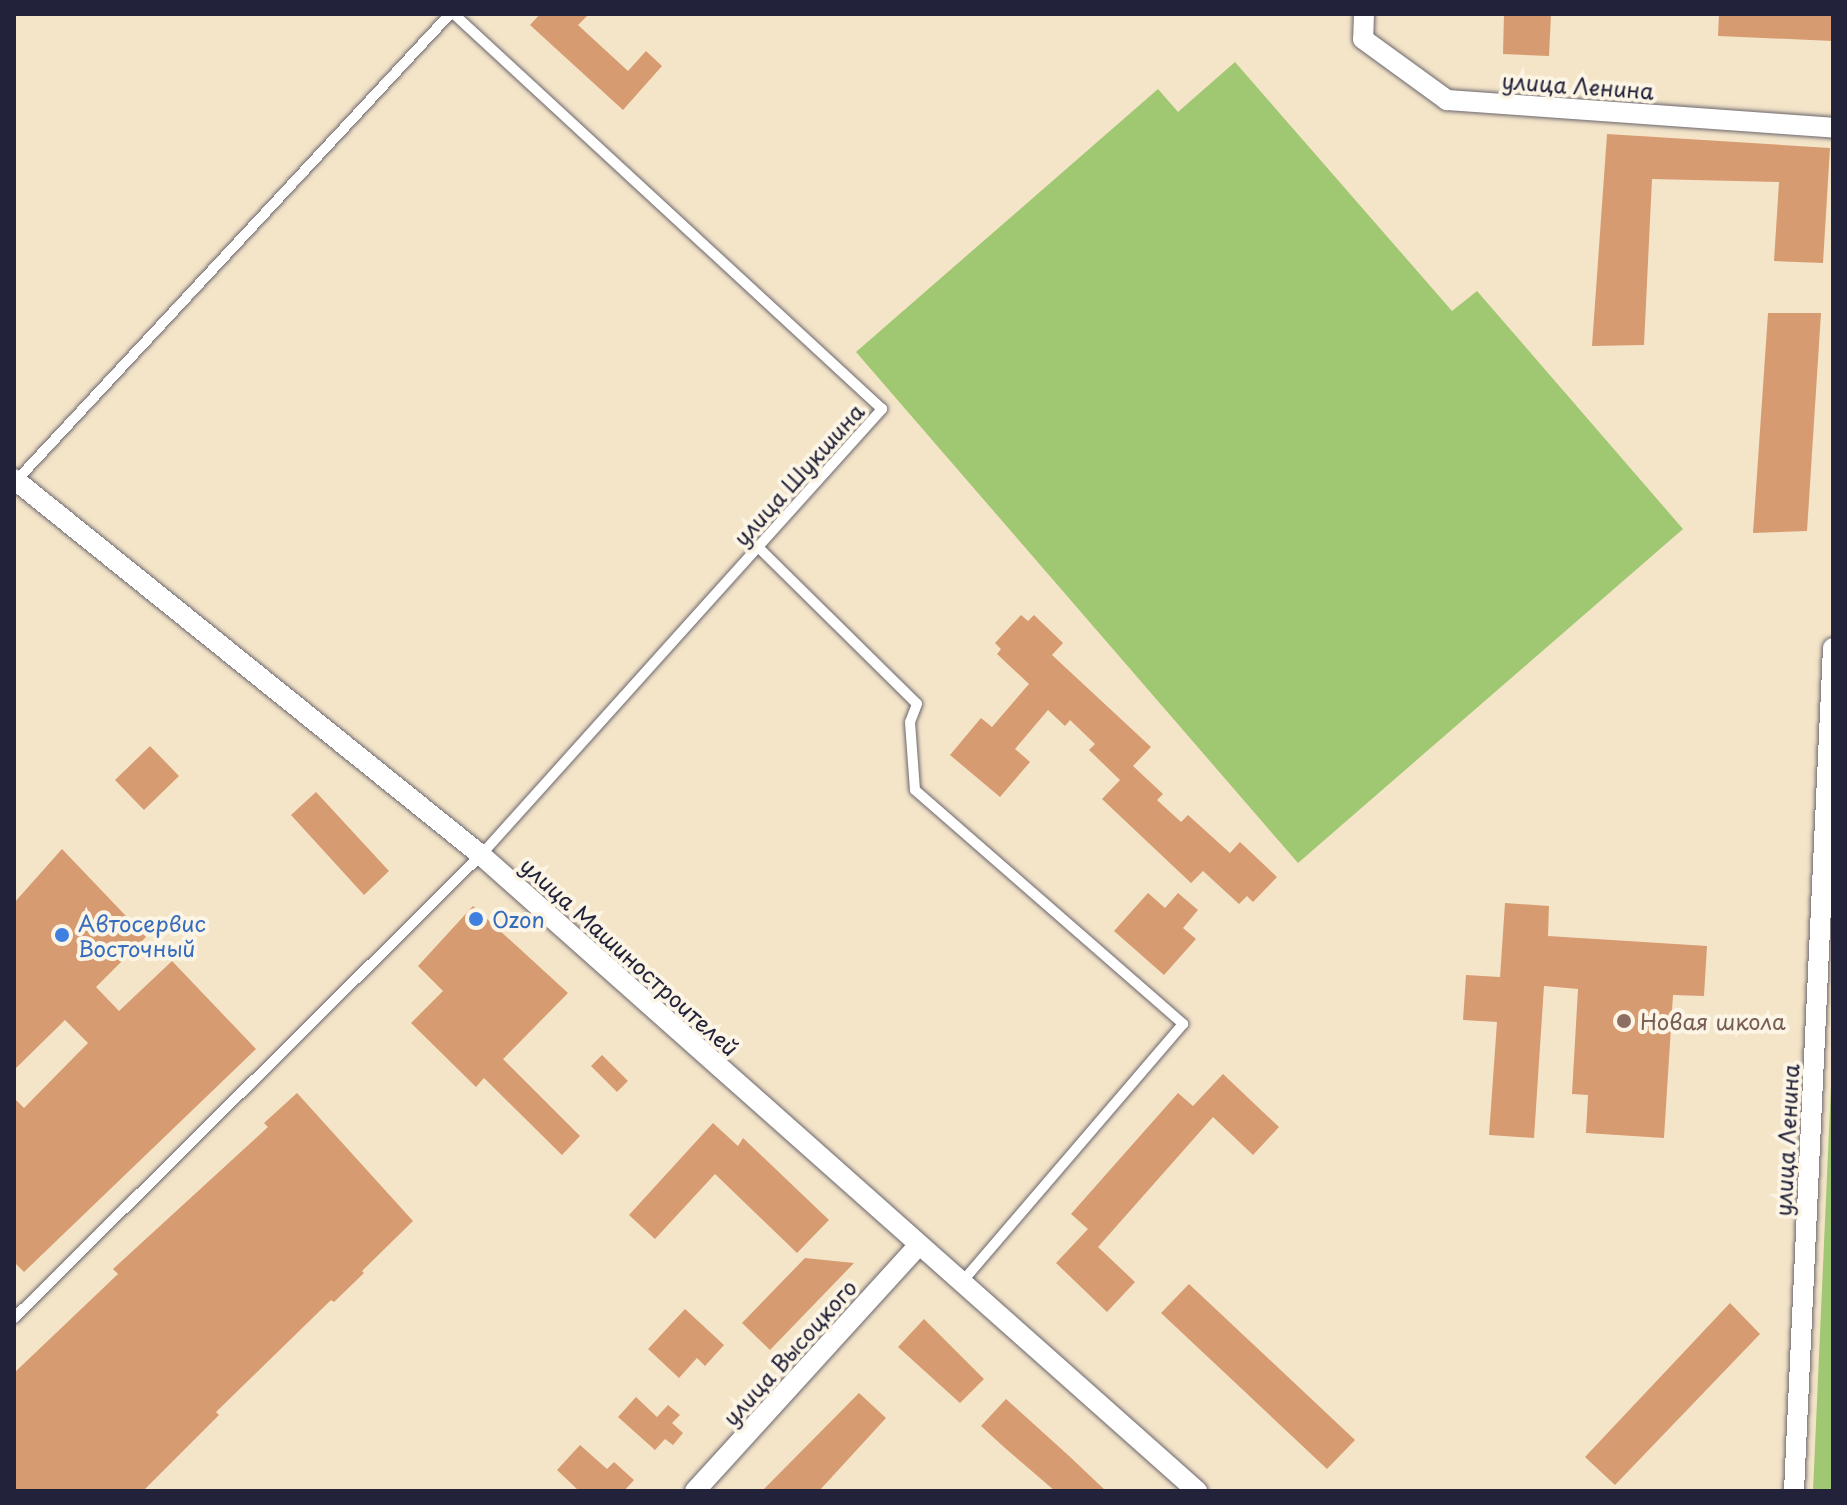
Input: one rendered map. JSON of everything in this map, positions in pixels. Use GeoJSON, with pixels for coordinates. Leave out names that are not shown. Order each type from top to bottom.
{"type":"FeatureCollection","features":[{"type":"Feature","properties":{"kind":"street","name":"улица Ленина"},"geometry":{"type":"LineString","coordinates":[[1364,14],[1363,39],[1447,100],[1833,128]]}},
{"type":"Feature","properties":{"kind":"street","name":"улица Машиностроителей"},"geometry":{"type":"LineString","coordinates":[[15,480],[481,855],[1197,1491]]}},
{"type":"Feature","properties":{"kind":"street","name":"улица Ленина"},"geometry":{"type":"LineString","coordinates":[[1794,1491],[1833,648]]}},
{"type":"Feature","properties":{"kind":"street","name":"улица Высоцкого"},"geometry":{"type":"LineString","coordinates":[[695,1491],[919,1245]]}},
{"type":"Feature","properties":{"kind":"lane"},"geometry":{"type":"LineString","coordinates":[[15,480],[452,14]]}},
{"type":"Feature","properties":{"kind":"lane","name":"улица Шукшина"},"geometry":{"type":"LineString","coordinates":[[14,1318],[481,855],[882,409],[452,14]]}},
{"type":"Feature","properties":{"kind":"lane"},"geometry":{"type":"LineString","coordinates":[[758,547],[917,704],[910,722],[915,790],[1183,1024],[961,1283]]}},
{"type":"Feature","properties":{"kind":"green space"},"geometry":{"type":"Polygon","coordinates":[[[1235,62],[1452,311],[1477,291],[1683,529],[1298,863],[856,352],[1158,89],[1178,112],[1235,62]]]}},
{"type":"Feature","properties":{"kind":"green space"},"geometry":{"type":"Polygon","coordinates":[[[1833,1041],[1833,1491],[1813,1491],[1833,1041]]]}},
{"type":"Feature","properties":{"kind":"building"},"geometry":{"type":"Polygon","coordinates":[[[540,14],[589,14],[578,25],[628,71],[646,51],[662,66],[623,110],[530,25],[540,14]]]}},
{"type":"Feature","properties":{"kind":"building"},"geometry":{"type":"Polygon","coordinates":[[[1504,14],[1551,14],[1549,56],[1503,54],[1504,14]]]}},
{"type":"Feature","properties":{"kind":"building"},"geometry":{"type":"Polygon","coordinates":[[[1719,14],[1833,14],[1833,41],[1718,36],[1719,14]]]}},
{"type":"Feature","properties":{"kind":"building"},"geometry":{"type":"Polygon","coordinates":[[[1607,134],[1830,148],[1823,263],[1774,261],[1779,182],[1652,179],[1644,345],[1592,346],[1607,134]]]}},
{"type":"Feature","properties":{"kind":"building"},"geometry":{"type":"Polygon","coordinates":[[[1768,313],[1821,313],[1807,531],[1753,533],[1768,313]]]}},
{"type":"Feature","properties":{"kind":"building"},"geometry":{"type":"Polygon","coordinates":[[[1021,615],[1028,621],[1034,615],[1063,643],[1052,655],[1151,747],[1133,766],[1163,794],[1157,800],[1181,822],[1188,815],[1230,853],[1240,842],[1277,877],[1253,902],[1247,896],[1239,904],[1203,871],[1191,883],[1102,799],[1120,780],[1089,750],[1095,744],[1070,720],[1065,726],[1048,710],[1015,749],[1030,762],[1000,797],[950,755],[981,718],[992,727],[1029,684],[997,654],[1001,649],[995,643],[1021,615]]]}},
{"type":"Feature","properties":{"kind":"building"},"geometry":{"type":"Polygon","coordinates":[[[150,746],[179,776],[144,810],[115,780],[150,746]]]}},
{"type":"Feature","properties":{"kind":"building"},"geometry":{"type":"Polygon","coordinates":[[[316,792],[389,871],[364,895],[291,815],[316,792]]]}},
{"type":"Feature","properties":{"kind":"building"},"geometry":{"type":"Polygon","coordinates":[[[62,849],[146,937],[96,987],[119,1011],[172,961],[256,1049],[24,1272],[14,1262],[14,1098],[24,1108],[88,1043],[65,1020],[14,1070],[14,903],[62,849]]]}},
{"type":"Feature","properties":{"kind":"building"},"geometry":{"type":"Polygon","coordinates":[[[1148,893],[1165,908],[1178,893],[1198,910],[1183,928],[1196,939],[1164,975],[1114,931],[1148,893]]]}},
{"type":"Feature","properties":{"kind":"building","name":"Новая школа"},"geometry":{"type":"Polygon","coordinates":[[[1505,903],[1549,906],[1548,936],[1707,946],[1704,996],[1673,995],[1664,1138],[1586,1133],[1588,1095],[1572,1094],[1578,989],[1544,986],[1534,1138],[1489,1135],[1497,1022],[1463,1020],[1466,975],[1500,977],[1505,903]]]}},
{"type":"Feature","properties":{"kind":"building"},"geometry":{"type":"Polygon","coordinates":[[[473,906],[568,993],[503,1059],[580,1136],[562,1155],[484,1078],[476,1087],[411,1023],[443,991],[418,966],[473,906]]]}},
{"type":"Feature","properties":{"kind":"building"},"geometry":{"type":"Polygon","coordinates":[[[602,1055],[628,1081],[617,1092],[591,1066],[602,1055]]]}},
{"type":"Feature","properties":{"kind":"building"},"geometry":{"type":"Polygon","coordinates":[[[1223,1074],[1279,1127],[1253,1155],[1213,1117],[1098,1247],[1135,1282],[1107,1312],[1056,1263],[1088,1229],[1071,1214],[1178,1093],[1193,1106],[1223,1074]]]}},
{"type":"Feature","properties":{"kind":"building"},"geometry":{"type":"Polygon","coordinates":[[[297,1093],[413,1221],[362,1271],[364,1273],[334,1302],[331,1300],[216,1412],[219,1415],[143,1491],[14,1491],[14,1373],[118,1274],[113,1269],[268,1127],[264,1123],[297,1093]]]}},
{"type":"Feature","properties":{"kind":"building"},"geometry":{"type":"Polygon","coordinates":[[[713,1123],[738,1146],[743,1138],[829,1220],[797,1253],[715,1174],[655,1239],[629,1215],[713,1123]]]}},
{"type":"Feature","properties":{"kind":"building"},"geometry":{"type":"Polygon","coordinates":[[[805,1258],[854,1263],[770,1350],[742,1323],[805,1258]]]}},
{"type":"Feature","properties":{"kind":"building"},"geometry":{"type":"Polygon","coordinates":[[[1189,1284],[1355,1440],[1327,1469],[1161,1313],[1189,1284]]]}},
{"type":"Feature","properties":{"kind":"building"},"geometry":{"type":"Polygon","coordinates":[[[1730,1303],[1760,1334],[1615,1485],[1585,1457],[1730,1303]]]}},
{"type":"Feature","properties":{"kind":"building"},"geometry":{"type":"Polygon","coordinates":[[[685,1309],[724,1345],[705,1366],[697,1358],[679,1378],[648,1349],[685,1309]]]}},
{"type":"Feature","properties":{"kind":"building"},"geometry":{"type":"Polygon","coordinates":[[[924,1319],[984,1379],[960,1403],[898,1347],[924,1319]]]}},
{"type":"Feature","properties":{"kind":"building"},"geometry":{"type":"Polygon","coordinates":[[[859,1393],[886,1418],[819,1491],[762,1491],[859,1393]]]}},
{"type":"Feature","properties":{"kind":"building"},"geometry":{"type":"Polygon","coordinates":[[[636,1397],[657,1417],[668,1405],[680,1415],[672,1423],[683,1433],[673,1445],[665,1439],[655,1450],[618,1417],[636,1397]]]}},
{"type":"Feature","properties":{"kind":"building"},"geometry":{"type":"Polygon","coordinates":[[[1006,1399],[1106,1491],[1055,1491],[981,1426],[1006,1399]]]}},
{"type":"Feature","properties":{"kind":"building"},"geometry":{"type":"Polygon","coordinates":[[[580,1445],[607,1469],[614,1462],[634,1480],[624,1491],[579,1491],[557,1470],[580,1445]]]}},
{"type":"Feature","properties":{"kind":"place","name":"Ozon"},"geometry":{"type":"Point","coordinates":[476,919]}},
{"type":"Feature","properties":{"kind":"place","name":"Автосервис Восточный"},"geometry":{"type":"Point","coordinates":[62,935]}},
{"type":"Feature","properties":{"kind":"place","name":"Новая школа"},"geometry":{"type":"Point","coordinates":[1624,1021]}}]}
